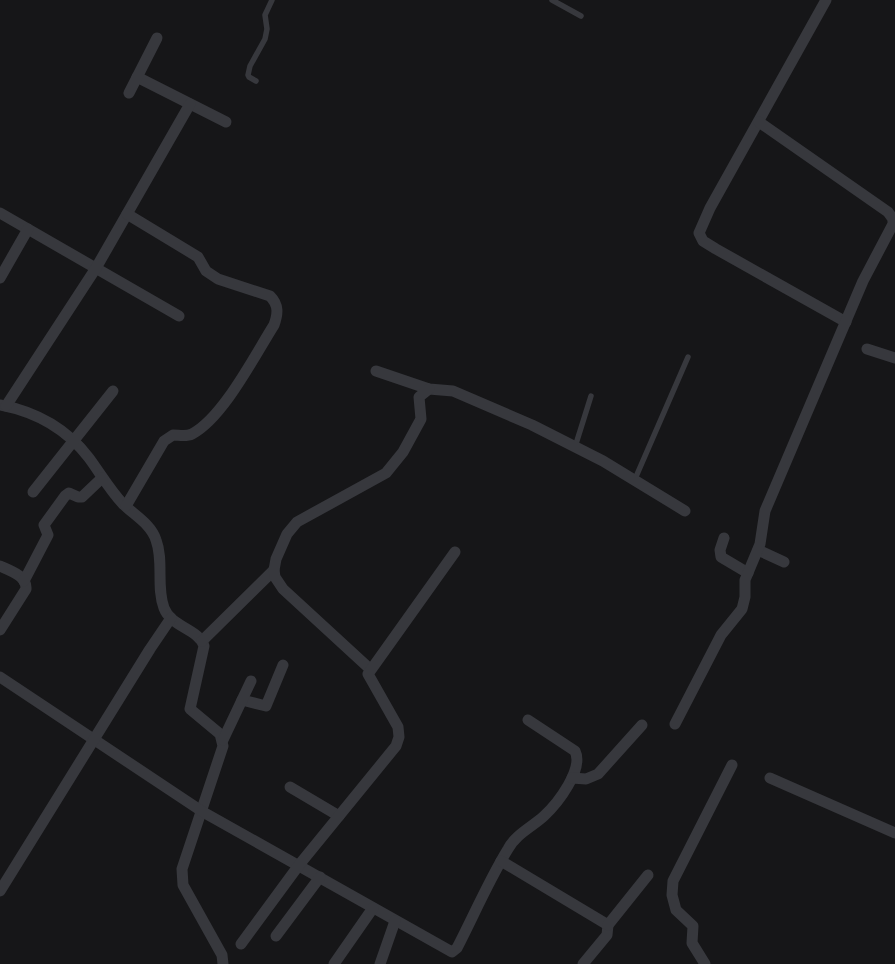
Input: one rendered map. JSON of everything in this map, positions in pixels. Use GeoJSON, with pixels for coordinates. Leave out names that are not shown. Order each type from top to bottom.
{"type":"FeatureCollection","features":[{"type":"Feature","properties":{"kind":"street"},"geometry":{"type":"LineString","coordinates":[[826,0],[710,208],[700,228],[700,237],[716,249],[846,322]]}},
{"type":"Feature","properties":{"kind":"street"},"geometry":{"type":"LineString","coordinates":[[129,93],[157,38]]}},
{"type":"Feature","properties":{"kind":"street"},"geometry":{"type":"LineString","coordinates":[[137,77],[226,122]]}},
{"type":"Feature","properties":{"kind":"street"},"geometry":{"type":"LineString","coordinates":[[190,104],[96,268],[3,406],[40,416],[53,423],[73,441],[126,506],[151,530],[156,538],[164,609],[171,618],[202,640],[204,646],[190,709],[220,734],[223,740]]}},
{"type":"Feature","properties":{"kind":"street"},"geometry":{"type":"LineString","coordinates":[[675,724],[718,641],[742,609],[748,573],[758,550],[765,511],[862,281],[893,230],[893,219],[888,212],[758,122]]}},
{"type":"Feature","properties":{"kind":"street"},"geometry":{"type":"LineString","coordinates":[[0,213],[179,316]]}},
{"type":"Feature","properties":{"kind":"street"},"geometry":{"type":"LineString","coordinates":[[126,506],[164,442],[173,435],[186,436],[194,434],[221,407],[274,325],[278,312],[274,300],[270,296],[218,279],[206,271],[194,255],[127,214]]}},
{"type":"Feature","properties":{"kind":"street"},"geometry":{"type":"LineString","coordinates":[[0,278],[28,229]]}},
{"type":"Feature","properties":{"kind":"street"},"geometry":{"type":"LineString","coordinates":[[867,349],[895,358]]}},
{"type":"Feature","properties":{"kind":"street"},"geometry":{"type":"LineString","coordinates":[[376,372],[429,389],[459,393],[575,447],[635,479],[685,511]]}},
{"type":"Feature","properties":{"kind":"street"},"geometry":{"type":"LineString","coordinates":[[370,669],[283,589],[275,577],[276,559],[287,534],[297,522],[374,482],[394,465],[421,419],[419,397],[429,389]]}},
{"type":"Feature","properties":{"kind":"street"},"geometry":{"type":"LineString","coordinates":[[33,492],[113,391]]}},
{"type":"Feature","properties":{"kind":"street"},"geometry":{"type":"LineString","coordinates":[[0,630],[26,590],[24,581],[48,536],[44,524],[65,496],[69,493],[78,497],[82,496],[102,478]]}},
{"type":"Feature","properties":{"kind":"street"},"geometry":{"type":"LineString","coordinates":[[724,538],[720,550],[721,557],[748,573]]}},
{"type":"Feature","properties":{"kind":"street"},"geometry":{"type":"LineString","coordinates":[[758,550],[784,562]]}},
{"type":"Feature","properties":{"kind":"street"},"geometry":{"type":"LineString","coordinates":[[241,944],[299,865],[396,746],[399,737],[398,727],[369,679],[368,674],[455,552]]}},
{"type":"Feature","properties":{"kind":"street"},"geometry":{"type":"LineString","coordinates":[[0,566],[24,581]]}},
{"type":"Feature","properties":{"kind":"street"},"geometry":{"type":"LineString","coordinates":[[202,640],[274,570]]}},
{"type":"Feature","properties":{"kind":"street"},"geometry":{"type":"LineString","coordinates":[[0,891],[171,618]]}},
{"type":"Feature","properties":{"kind":"street"},"geometry":{"type":"LineString","coordinates":[[242,700],[266,706],[283,665]]}},
{"type":"Feature","properties":{"kind":"street"},"geometry":{"type":"LineString","coordinates":[[0,677],[95,738],[203,812],[448,951],[455,951],[501,861],[514,840],[550,811],[572,778],[579,759],[575,751],[528,720]]}},
{"type":"Feature","properties":{"kind":"street"},"geometry":{"type":"LineString","coordinates":[[223,964],[222,955],[184,885],[182,869],[203,812],[223,740],[251,681]]}},
{"type":"Feature","properties":{"kind":"street"},"geometry":{"type":"LineString","coordinates":[[572,778],[586,779],[598,774],[642,725]]}},
{"type":"Feature","properties":{"kind":"street"},"geometry":{"type":"LineString","coordinates":[[704,964],[692,943],[693,926],[679,913],[675,906],[672,895],[673,880],[732,765]]}},
{"type":"Feature","properties":{"kind":"street"},"geometry":{"type":"LineString","coordinates":[[770,778],[895,833]]}},
{"type":"Feature","properties":{"kind":"street"},"geometry":{"type":"LineString","coordinates":[[290,787],[339,816]]}},
{"type":"Feature","properties":{"kind":"street"},"geometry":{"type":"LineString","coordinates":[[501,861],[608,925],[610,928],[607,934],[583,964]]}},
{"type":"Feature","properties":{"kind":"street"},"geometry":{"type":"LineString","coordinates":[[608,925],[648,875]]}},
{"type":"Feature","properties":{"kind":"street"},"geometry":{"type":"LineString","coordinates":[[276,936],[320,877]]}},
{"type":"Feature","properties":{"kind":"street"},"geometry":{"type":"LineString","coordinates":[[334,964],[373,908]]}},
{"type":"Feature","properties":{"kind":"street"},"geometry":{"type":"LineString","coordinates":[[380,964],[395,921]]}},
{"type":"Feature","properties":{"kind":"lane"},"geometry":{"type":"LineString","coordinates":[[256,81],[250,77],[248,71],[265,39],[267,29],[265,15],[272,0]]}},
{"type":"Feature","properties":{"kind":"lane"},"geometry":{"type":"LineString","coordinates":[[552,0],[582,16]]}},
{"type":"Feature","properties":{"kind":"lane"},"geometry":{"type":"LineString","coordinates":[[635,479],[688,358]]}},
{"type":"Feature","properties":{"kind":"lane"},"geometry":{"type":"LineString","coordinates":[[575,447],[591,396]]}}]}
